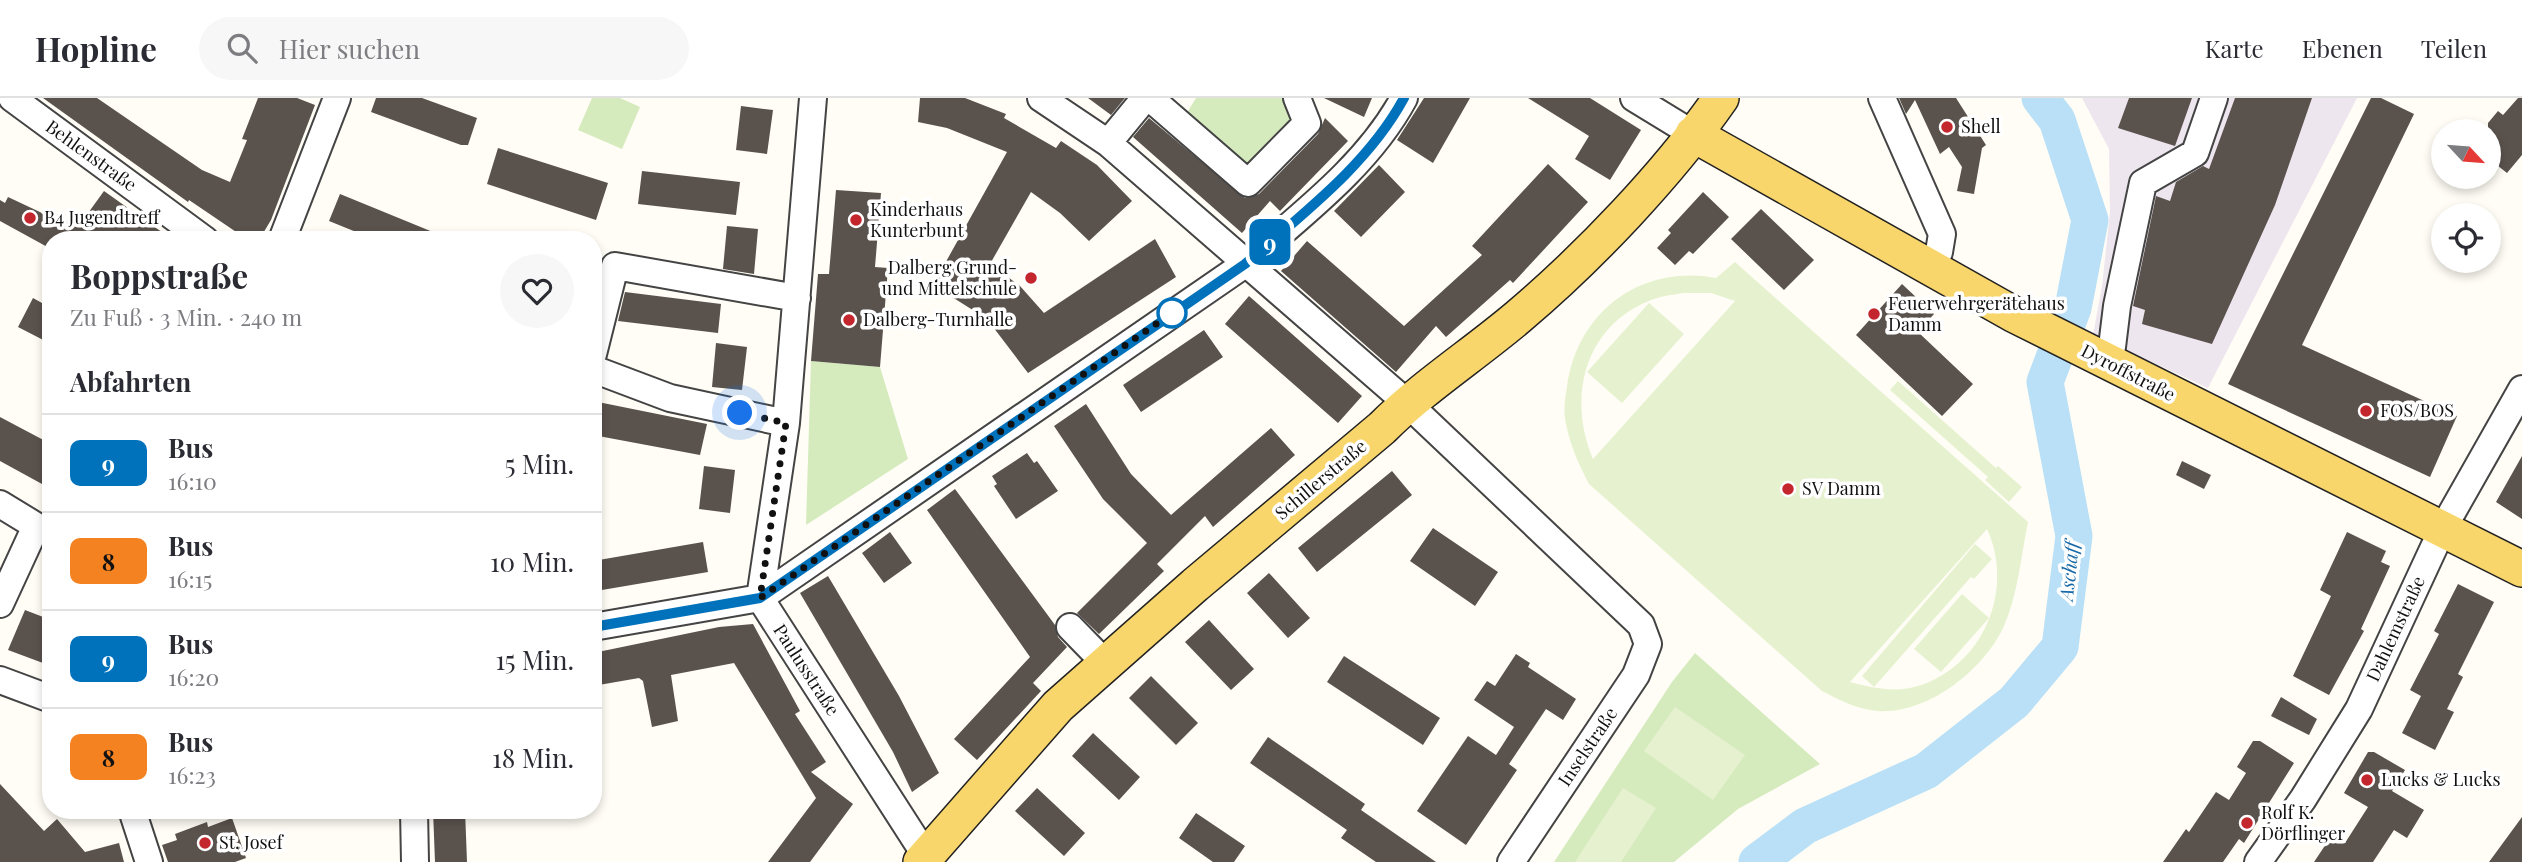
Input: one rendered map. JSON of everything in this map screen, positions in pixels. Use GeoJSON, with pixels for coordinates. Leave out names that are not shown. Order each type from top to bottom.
{"type":"FeatureCollection","features":[{"type":"Feature","properties":{"kind":"main road","name":"Schillerstraße"},"geometry":{"type":"LineString","coordinates":[[923,859],[1058,706],[1195,585],[1382,428],[1407,403],[1548,290],[1693,135],[1721,98]]}},
{"type":"Feature","properties":{"kind":"main road","name":"Dyroffstraße"},"geometry":{"type":"LineString","coordinates":[[1693,135],[2096,357],[2522,569]]}},
{"type":"Feature","properties":{"kind":"street","name":"Behlenstraße"},"geometry":{"type":"LineString","coordinates":[[12,98],[193,231]]}},
{"type":"Feature","properties":{"kind":"street"},"geometry":{"type":"LineString","coordinates":[[285,231],[337,98]]}},
{"type":"Feature","properties":{"kind":"street"},"geometry":{"type":"LineString","coordinates":[[760,598],[786,423],[813,98]]}},
{"type":"Feature","properties":{"kind":"street"},"geometry":{"type":"LineString","coordinates":[[1041,98],[1108,143],[1407,403]]}},
{"type":"Feature","properties":{"kind":"street"},"geometry":{"type":"LineString","coordinates":[[1108,143],[1145,98]]}},
{"type":"Feature","properties":{"kind":"street"},"geometry":{"type":"LineString","coordinates":[[1150,98],[1248,183],[1307,123],[1297,98]]}},
{"type":"Feature","properties":{"kind":"street"},"geometry":{"type":"LineString","coordinates":[[602,625],[760,598],[1245,264],[1317,202],[1353,164],[1404,98]]}},
{"type":"Feature","properties":{"kind":"street","name":"Dyroffstraße"},"geometry":{"type":"LineString","coordinates":[[1634,98],[1693,135]]}},
{"type":"Feature","properties":{"kind":"street"},"geometry":{"type":"LineString","coordinates":[[1882,98],[1942,234],[1939,251],[1930,267]]}},
{"type":"Feature","properties":{"kind":"street"},"geometry":{"type":"LineString","coordinates":[[2096,357],[2112,347],[2117,306],[2143,183],[2195,153],[2214,98]]}},
{"type":"Feature","properties":{"kind":"street"},"geometry":{"type":"LineString","coordinates":[[602,318],[615,265],[797,298]]}},
{"type":"Feature","properties":{"kind":"street"},"geometry":{"type":"LineString","coordinates":[[602,372],[670,398],[786,423]]}},
{"type":"Feature","properties":{"kind":"street","name":"Dahlemstraße"},"geometry":{"type":"LineString","coordinates":[[2258,862],[2303,799],[2359,709],[2442,530],[2522,389]]}},
{"type":"Feature","properties":{"kind":"street","name":"Inselstraße"},"geometry":{"type":"LineString","coordinates":[[1407,403],[1641,625],[1648,644],[1636,676],[1511,862]]}},
{"type":"Feature","properties":{"kind":"street"},"geometry":{"type":"LineString","coordinates":[[0,504],[36,526],[0,604]]}},
{"type":"Feature","properties":{"kind":"street","name":"Paulusstraße"},"geometry":{"type":"LineString","coordinates":[[760,598],[923,859]]}},
{"type":"Feature","properties":{"kind":"street"},"geometry":{"type":"LineString","coordinates":[[1070,627],[1106,664]]}},
{"type":"Feature","properties":{"kind":"street"},"geometry":{"type":"LineString","coordinates":[[0,680],[42,696]]}},
{"type":"Feature","properties":{"kind":"street"},"geometry":{"type":"LineString","coordinates":[[135,819],[149,862]]}},
{"type":"Feature","properties":{"kind":"street"},"geometry":{"type":"LineString","coordinates":[[414,819],[415,862]]}},
{"type":"Feature","properties":{"kind":"shaded area"},"geometry":{"type":"Polygon","coordinates":[[[2082,98],[2357,98],[2208,388],[2093,335],[2102,286],[2110,212],[2109,149],[2082,98]]]}},
{"type":"Feature","properties":{"kind":"green space"},"geometry":{"type":"Polygon","coordinates":[[[592,98],[620,98],[640,107],[622,149],[578,130],[592,98]]]}},
{"type":"Feature","properties":{"kind":"green space"},"geometry":{"type":"Polygon","coordinates":[[[1196,98],[1282,98],[1290,101],[1297,121],[1249,170],[1185,116],[1196,98]]]}},
{"type":"Feature","properties":{"kind":"green space","name":"SV Damm"},"geometry":{"type":"Polygon","coordinates":[[[1735,262],[2028,522],[2016,588],[2004,626],[1983,658],[1952,686],[1934,697],[1915,706],[1877,711],[1855,706],[1822,691],[1589,484],[1572,447],[1565,415],[1566,392],[1573,360],[1584,336],[1599,315],[1639,286],[1663,278],[1716,278],[1735,262]],[[1683,293],[1655,299],[1628,312],[1610,327],[1596,346],[1587,366],[1582,389],[1585,436],[1593,459],[1735,301],[1711,293],[1683,293]],[[1987,529],[1850,682],[1884,689],[1910,688],[1941,676],[1960,662],[1976,644],[1995,600],[1995,552],[1987,529]]]}},
{"type":"Feature","properties":{"kind":"green space"},"geometry":{"type":"Polygon","coordinates":[[[1649,303],[1684,334],[1622,403],[1587,372],[1649,303]]]}},
{"type":"Feature","properties":{"kind":"green space"},"geometry":{"type":"Polygon","coordinates":[[[811,361],[880,367],[908,459],[806,525],[811,361]]]}},
{"type":"Feature","properties":{"kind":"green space"},"geometry":{"type":"Polygon","coordinates":[[[1898,381],[1996,468],[1998,466],[2022,487],[2009,502],[1985,480],[1988,477],[1890,390],[1898,381]]]}},
{"type":"Feature","properties":{"kind":"green space"},"geometry":{"type":"Polygon","coordinates":[[[1975,544],[1992,559],[1974,579],[1971,577],[1874,687],[1862,676],[1975,544]]]}},
{"type":"Feature","properties":{"kind":"green space"},"geometry":{"type":"Polygon","coordinates":[[[1962,594],[1989,618],[1941,672],[1914,649],[1962,594]]]}},
{"type":"Feature","properties":{"kind":"green space"},"geometry":{"type":"Polygon","coordinates":[[[1695,653],[1820,764],[1738,809],[1674,862],[1554,862],[1672,682],[1695,653]]]}},
{"type":"Feature","properties":{"kind":"green space"},"geometry":{"type":"Polygon","coordinates":[[[1675,707],[1745,755],[1713,800],[1644,751],[1675,707]]]}},
{"type":"Feature","properties":{"kind":"green space"},"geometry":{"type":"Polygon","coordinates":[[[1623,788],[1656,808],[1621,862],[1575,862],[1623,788]]]}},
{"type":"Feature","properties":{"kind":"building"},"geometry":{"type":"Polygon","coordinates":[[[43,98],[97,98],[202,170],[230,182],[247,140],[242,139],[258,98],[297,98],[315,105],[264,231],[235,231],[189,200],[188,202],[43,98]]]}},
{"type":"Feature","properties":{"kind":"building"},"geometry":{"type":"Polygon","coordinates":[[[376,98],[422,98],[477,118],[468,145],[461,145],[371,112],[376,98]]]}},
{"type":"Feature","properties":{"kind":"building"},"geometry":{"type":"Polygon","coordinates":[[[920,98],[965,98],[1006,114],[1004,118],[1056,148],[1061,141],[1097,165],[1132,201],[1089,241],[1060,213],[1031,192],[990,264],[1020,286],[1044,313],[1155,239],[1176,277],[1028,373],[987,319],[933,285],[1007,152],[947,128],[918,122],[920,98]]]}},
{"type":"Feature","properties":{"kind":"building"},"geometry":{"type":"Polygon","coordinates":[[[1088,98],[1125,98],[1111,115],[1088,98]]]}},
{"type":"Feature","properties":{"kind":"building"},"geometry":{"type":"Polygon","coordinates":[[[1324,98],[1372,98],[1364,117],[1324,98]]]}},
{"type":"Feature","properties":{"kind":"building"},"geometry":{"type":"Polygon","coordinates":[[[1424,98],[1470,98],[1433,163],[1397,140],[1424,98]]]}},
{"type":"Feature","properties":{"kind":"building"},"geometry":{"type":"Polygon","coordinates":[[[1528,98],[1590,98],[1641,130],[1610,180],[1575,159],[1589,136],[1528,98]]]}},
{"type":"Feature","properties":{"kind":"building"},"geometry":{"type":"Polygon","coordinates":[[[1899,98],[1956,98],[1986,145],[1982,148],[1974,194],[1957,191],[1962,167],[1949,147],[1940,154],[1915,100],[1906,114],[1899,98]]]}},
{"type":"Feature","properties":{"kind":"building"},"geometry":{"type":"Polygon","coordinates":[[[2129,98],[2192,98],[2175,146],[2118,128],[2129,98]]]}},
{"type":"Feature","properties":{"kind":"building"},"geometry":{"type":"Polygon","coordinates":[[[2235,98],[2312,98],[2275,205],[2212,344],[2142,324],[2145,310],[2133,306],[2156,196],[2170,201],[2176,182],[2203,166],[2209,169],[2235,98]]]}},
{"type":"Feature","properties":{"kind":"building"},"geometry":{"type":"Polygon","coordinates":[[[2371,98],[2381,98],[2414,114],[2302,345],[2457,416],[2430,477],[2228,384],[2371,98]]]}},
{"type":"Feature","properties":{"kind":"building"},"geometry":{"type":"Polygon","coordinates":[[[2518,98],[2522,98],[2522,155],[2507,173],[2501,168],[2501,119],[2491,119],[2498,111],[2503,115],[2518,98]]]}},
{"type":"Feature","properties":{"kind":"building"},"geometry":{"type":"Polygon","coordinates":[[[741,106],[773,110],[767,154],[736,150],[741,106]]]}},
{"type":"Feature","properties":{"kind":"building"},"geometry":{"type":"Polygon","coordinates":[[[1149,118],[1245,198],[1259,194],[1318,134],[1325,118],[1348,141],[1280,211],[1270,201],[1242,233],[1133,137],[1149,118]]]}},
{"type":"Feature","properties":{"kind":"building"},"geometry":{"type":"Polygon","coordinates":[[[498,148],[608,183],[596,220],[487,184],[498,148]]]}},
{"type":"Feature","properties":{"kind":"building"},"geometry":{"type":"Polygon","coordinates":[[[1548,164],[1588,202],[1513,283],[1510,280],[1446,337],[1436,326],[1396,372],[1281,271],[1307,241],[1404,326],[1482,255],[1472,246],[1548,164]]]}},
{"type":"Feature","properties":{"kind":"building"},"geometry":{"type":"Polygon","coordinates":[[[1379,165],[1405,192],[1361,237],[1334,211],[1379,165]]]}},
{"type":"Feature","properties":{"kind":"building"},"geometry":{"type":"Polygon","coordinates":[[[642,171],[740,182],[736,215],[638,204],[642,171]]]}},
{"type":"Feature","properties":{"kind":"building","name":"Dalberg-Turnhalle"},"geometry":{"type":"Polygon","coordinates":[[[836,190],[881,193],[875,267],[888,268],[880,367],[811,361],[818,274],[829,274],[836,190]]]}},
{"type":"Feature","properties":{"kind":"building"},"geometry":{"type":"Polygon","coordinates":[[[104,191],[160,231],[42,231],[42,244],[0,221],[0,200],[5,203],[8,197],[42,213],[44,209],[78,227],[104,191]]]}},
{"type":"Feature","properties":{"kind":"building"},"geometry":{"type":"Polygon","coordinates":[[[1703,192],[1729,217],[1693,254],[1689,251],[1675,265],[1657,248],[1671,233],[1668,230],[1703,192]]]}},
{"type":"Feature","properties":{"kind":"building"},"geometry":{"type":"Polygon","coordinates":[[[340,194],[430,231],[354,231],[329,221],[340,194]]]}},
{"type":"Feature","properties":{"kind":"building"},"geometry":{"type":"Polygon","coordinates":[[[1761,209],[1814,260],[1784,290],[1731,239],[1761,209]]]}},
{"type":"Feature","properties":{"kind":"building"},"geometry":{"type":"Polygon","coordinates":[[[727,226],[758,229],[754,274],[723,269],[727,226]]]}},
{"type":"Feature","properties":{"kind":"building"},"geometry":{"type":"Polygon","coordinates":[[[1902,284],[1934,314],[1918,332],[1973,384],[1942,416],[1856,335],[1902,284]]]}},
{"type":"Feature","properties":{"kind":"building"},"geometry":{"type":"Polygon","coordinates":[[[625,292],[721,304],[718,333],[618,321],[625,292]]]}},
{"type":"Feature","properties":{"kind":"building"},"geometry":{"type":"Polygon","coordinates":[[[1249,296],[1362,396],[1338,423],[1225,324],[1249,296]]]}},
{"type":"Feature","properties":{"kind":"building"},"geometry":{"type":"Polygon","coordinates":[[[33,298],[42,303],[42,339],[18,327],[33,298]]]}},
{"type":"Feature","properties":{"kind":"building"},"geometry":{"type":"Polygon","coordinates":[[[1204,330],[1223,357],[1141,412],[1123,385],[1204,330]]]}},
{"type":"Feature","properties":{"kind":"building"},"geometry":{"type":"Polygon","coordinates":[[[716,343],[747,347],[742,390],[712,387],[716,343]]]}},
{"type":"Feature","properties":{"kind":"building"},"geometry":{"type":"Polygon","coordinates":[[[602,403],[707,424],[700,455],[602,437],[602,403]]]}},
{"type":"Feature","properties":{"kind":"building"},"geometry":{"type":"Polygon","coordinates":[[[1086,404],[1131,474],[1171,515],[1271,428],[1295,455],[1213,527],[1205,516],[1157,564],[1164,571],[1099,634],[1077,613],[1147,543],[1103,499],[1054,426],[1086,404]]]}},
{"type":"Feature","properties":{"kind":"building"},"geometry":{"type":"Polygon","coordinates":[[[0,417],[42,439],[42,484],[0,461],[0,417]]]}},
{"type":"Feature","properties":{"kind":"building"},"geometry":{"type":"Polygon","coordinates":[[[1027,453],[1034,463],[1037,461],[1058,491],[1016,519],[994,486],[997,484],[992,476],[1027,453]]]}},
{"type":"Feature","properties":{"kind":"building"},"geometry":{"type":"Polygon","coordinates":[[[2522,456],[2522,519],[2496,502],[2522,456]]]}},
{"type":"Feature","properties":{"kind":"building"},"geometry":{"type":"Polygon","coordinates":[[[2182,461],[2211,475],[2204,489],[2176,475],[2182,461]]]}},
{"type":"Feature","properties":{"kind":"building"},"geometry":{"type":"Polygon","coordinates":[[[704,466],[735,470],[730,513],[699,509],[704,466]]]}},
{"type":"Feature","properties":{"kind":"building"},"geometry":{"type":"Polygon","coordinates":[[[1392,471],[1412,495],[1317,572],[1298,548],[1392,471]]]}},
{"type":"Feature","properties":{"kind":"building"},"geometry":{"type":"Polygon","coordinates":[[[955,489],[1055,625],[1058,637],[1067,647],[1033,683],[1041,691],[977,760],[954,739],[1030,657],[927,510],[955,489]]]}},
{"type":"Feature","properties":{"kind":"building"},"geometry":{"type":"Polygon","coordinates":[[[1433,528],[1498,572],[1475,606],[1410,561],[1433,528]]]}},
{"type":"Feature","properties":{"kind":"building"},"geometry":{"type":"Polygon","coordinates":[[[890,532],[912,563],[884,583],[862,553],[890,532]]]}},
{"type":"Feature","properties":{"kind":"building"},"geometry":{"type":"Polygon","coordinates":[[[2347,532],[2386,551],[2381,562],[2390,566],[2361,629],[2364,631],[2329,695],[2293,676],[2331,596],[2320,590],[2347,532]]]}},
{"type":"Feature","properties":{"kind":"building"},"geometry":{"type":"Polygon","coordinates":[[[703,542],[708,572],[602,590],[602,559],[703,542]]]}},
{"type":"Feature","properties":{"kind":"building"},"geometry":{"type":"Polygon","coordinates":[[[1269,573],[1310,618],[1288,638],[1247,593],[1269,573]]]}},
{"type":"Feature","properties":{"kind":"building"},"geometry":{"type":"Polygon","coordinates":[[[828,576],[899,696],[939,773],[912,792],[893,752],[800,593],[828,576]]]}},
{"type":"Feature","properties":{"kind":"building"},"geometry":{"type":"Polygon","coordinates":[[[2458,584],[2494,602],[2458,674],[2463,677],[2447,709],[2454,712],[2435,750],[2402,733],[2421,696],[2410,690],[2439,634],[2434,631],[2458,584]]]}},
{"type":"Feature","properties":{"kind":"building"},"geometry":{"type":"Polygon","coordinates":[[[25,610],[42,617],[42,663],[8,650],[25,610]]]}},
{"type":"Feature","properties":{"kind":"building"},"geometry":{"type":"Polygon","coordinates":[[[1209,620],[1254,669],[1231,690],[1185,642],[1209,620]]]}},
{"type":"Feature","properties":{"kind":"building"},"geometry":{"type":"Polygon","coordinates":[[[753,624],[800,711],[795,714],[826,762],[811,772],[853,804],[810,862],[768,862],[816,798],[734,663],[671,675],[678,721],[652,727],[643,681],[639,678],[602,684],[602,651],[719,627],[753,624]]]}},
{"type":"Feature","properties":{"kind":"building"},"geometry":{"type":"Polygon","coordinates":[[[1516,654],[1530,663],[1528,667],[1576,699],[1563,720],[1546,709],[1509,764],[1517,770],[1466,845],[1417,811],[1468,736],[1496,755],[1514,727],[1474,700],[1487,681],[1495,686],[1516,654]]]}},
{"type":"Feature","properties":{"kind":"building"},"geometry":{"type":"Polygon","coordinates":[[[1344,656],[1440,718],[1423,745],[1327,682],[1344,656]]]}},
{"type":"Feature","properties":{"kind":"building"},"geometry":{"type":"Polygon","coordinates":[[[1151,676],[1198,723],[1176,745],[1129,698],[1151,676]]]}},
{"type":"Feature","properties":{"kind":"building"},"geometry":{"type":"Polygon","coordinates":[[[2281,697],[2317,719],[2309,735],[2271,716],[2281,697]]]}},
{"type":"Feature","properties":{"kind":"building"},"geometry":{"type":"Polygon","coordinates":[[[1093,733],[1140,777],[1119,800],[1072,756],[1093,733]]]}},
{"type":"Feature","properties":{"kind":"building"},"geometry":{"type":"Polygon","coordinates":[[[1268,737],[1365,804],[1361,810],[1436,862],[1376,862],[1341,838],[1347,830],[1250,763],[1268,737]]]}},
{"type":"Feature","properties":{"kind":"building"},"geometry":{"type":"Polygon","coordinates":[[[2253,741],[2260,741],[2294,763],[2244,843],[2239,839],[2223,862],[2163,862],[2186,829],[2189,832],[2216,792],[2229,800],[2246,773],[2237,767],[2253,741]]]}},
{"type":"Feature","properties":{"kind":"building"},"geometry":{"type":"Polygon","coordinates":[[[2368,752],[2374,752],[2405,770],[2392,791],[2424,810],[2407,838],[2394,830],[2373,862],[2314,862],[2332,835],[2345,843],[2368,807],[2344,793],[2368,752]]]}},
{"type":"Feature","properties":{"kind":"building"},"geometry":{"type":"Polygon","coordinates":[[[0,784],[44,831],[57,819],[85,852],[119,843],[124,862],[0,862],[0,784]]]}},
{"type":"Feature","properties":{"kind":"building"},"geometry":{"type":"Polygon","coordinates":[[[1037,788],[1085,833],[1064,856],[1015,811],[1037,788]]]}},
{"type":"Feature","properties":{"kind":"building"},"geometry":{"type":"Polygon","coordinates":[[[1196,813],[1245,846],[1234,862],[1213,862],[1179,838],[1196,813]]]}},
{"type":"Feature","properties":{"kind":"building"},"geometry":{"type":"Polygon","coordinates":[[[2522,817],[2522,862],[2489,862],[2522,817]]]}},
{"type":"Feature","properties":{"kind":"building","name":"St. Josef"},"geometry":{"type":"Polygon","coordinates":[[[232,819],[246,858],[235,862],[168,862],[162,845],[177,840],[175,834],[207,822],[208,827],[232,819]]]}},
{"type":"Feature","properties":{"kind":"building"},"geometry":{"type":"Polygon","coordinates":[[[433,819],[465,819],[467,862],[435,862],[433,819]]]}},
{"type":"Feature","properties":{"kind":"waterway","name":"Aschaff"},"geometry":{"type":"LineString","coordinates":[[1757,862],[1805,826],[1926,771],[2014,702],[2060,647],[2074,536],[2045,382],[2073,308],[2090,220],[2057,120],[2040,98]]}},
{"type":"Feature","properties":{"kind":"bus line","name":"9"},"geometry":{"type":"LineString","coordinates":[[602,625],[760,598],[1245,264],[1317,202],[1375,138],[1404,98]]}},
{"type":"Feature","properties":{"kind":"place","name":"Shell"},"geometry":{"type":"Point","coordinates":[1947,127]}},
{"type":"Feature","properties":{"kind":"place","name":"B4 Jugendtreff"},"geometry":{"type":"Point","coordinates":[30,218]}},
{"type":"Feature","properties":{"kind":"place","name":"Kinderhaus Kunterbunt"},"geometry":{"type":"Point","coordinates":[856,220]}},
{"type":"Feature","properties":{"kind":"place","name":"Dalberg Grund- und Mittelschule"},"geometry":{"type":"Point","coordinates":[1031,278]}},
{"type":"Feature","properties":{"kind":"place","name":"Feuerwehrgerätehaus Damm"},"geometry":{"type":"Point","coordinates":[1874,314]}},
{"type":"Feature","properties":{"kind":"place","name":"Dalberg-Turnhalle"},"geometry":{"type":"Point","coordinates":[849,320]}},
{"type":"Feature","properties":{"kind":"place","name":"FOS/BOS"},"geometry":{"type":"Point","coordinates":[2366,411]}},
{"type":"Feature","properties":{"kind":"place","name":"SV Damm"},"geometry":{"type":"Point","coordinates":[1788,489]}},
{"type":"Feature","properties":{"kind":"place","name":"Lucks & Lucks"},"geometry":{"type":"Point","coordinates":[2367,780]}},
{"type":"Feature","properties":{"kind":"place","name":"Rolf K. Dörflinger"},"geometry":{"type":"Point","coordinates":[2247,823]}},
{"type":"Feature","properties":{"kind":"place","name":"St. Josef"},"geometry":{"type":"Point","coordinates":[205,843]}},
{"type":"Feature","properties":{"kind":"route"},"geometry":{"type":"LineString","coordinates":[[740,413],[786,423],[760,598],[1172,313]]}}]}
